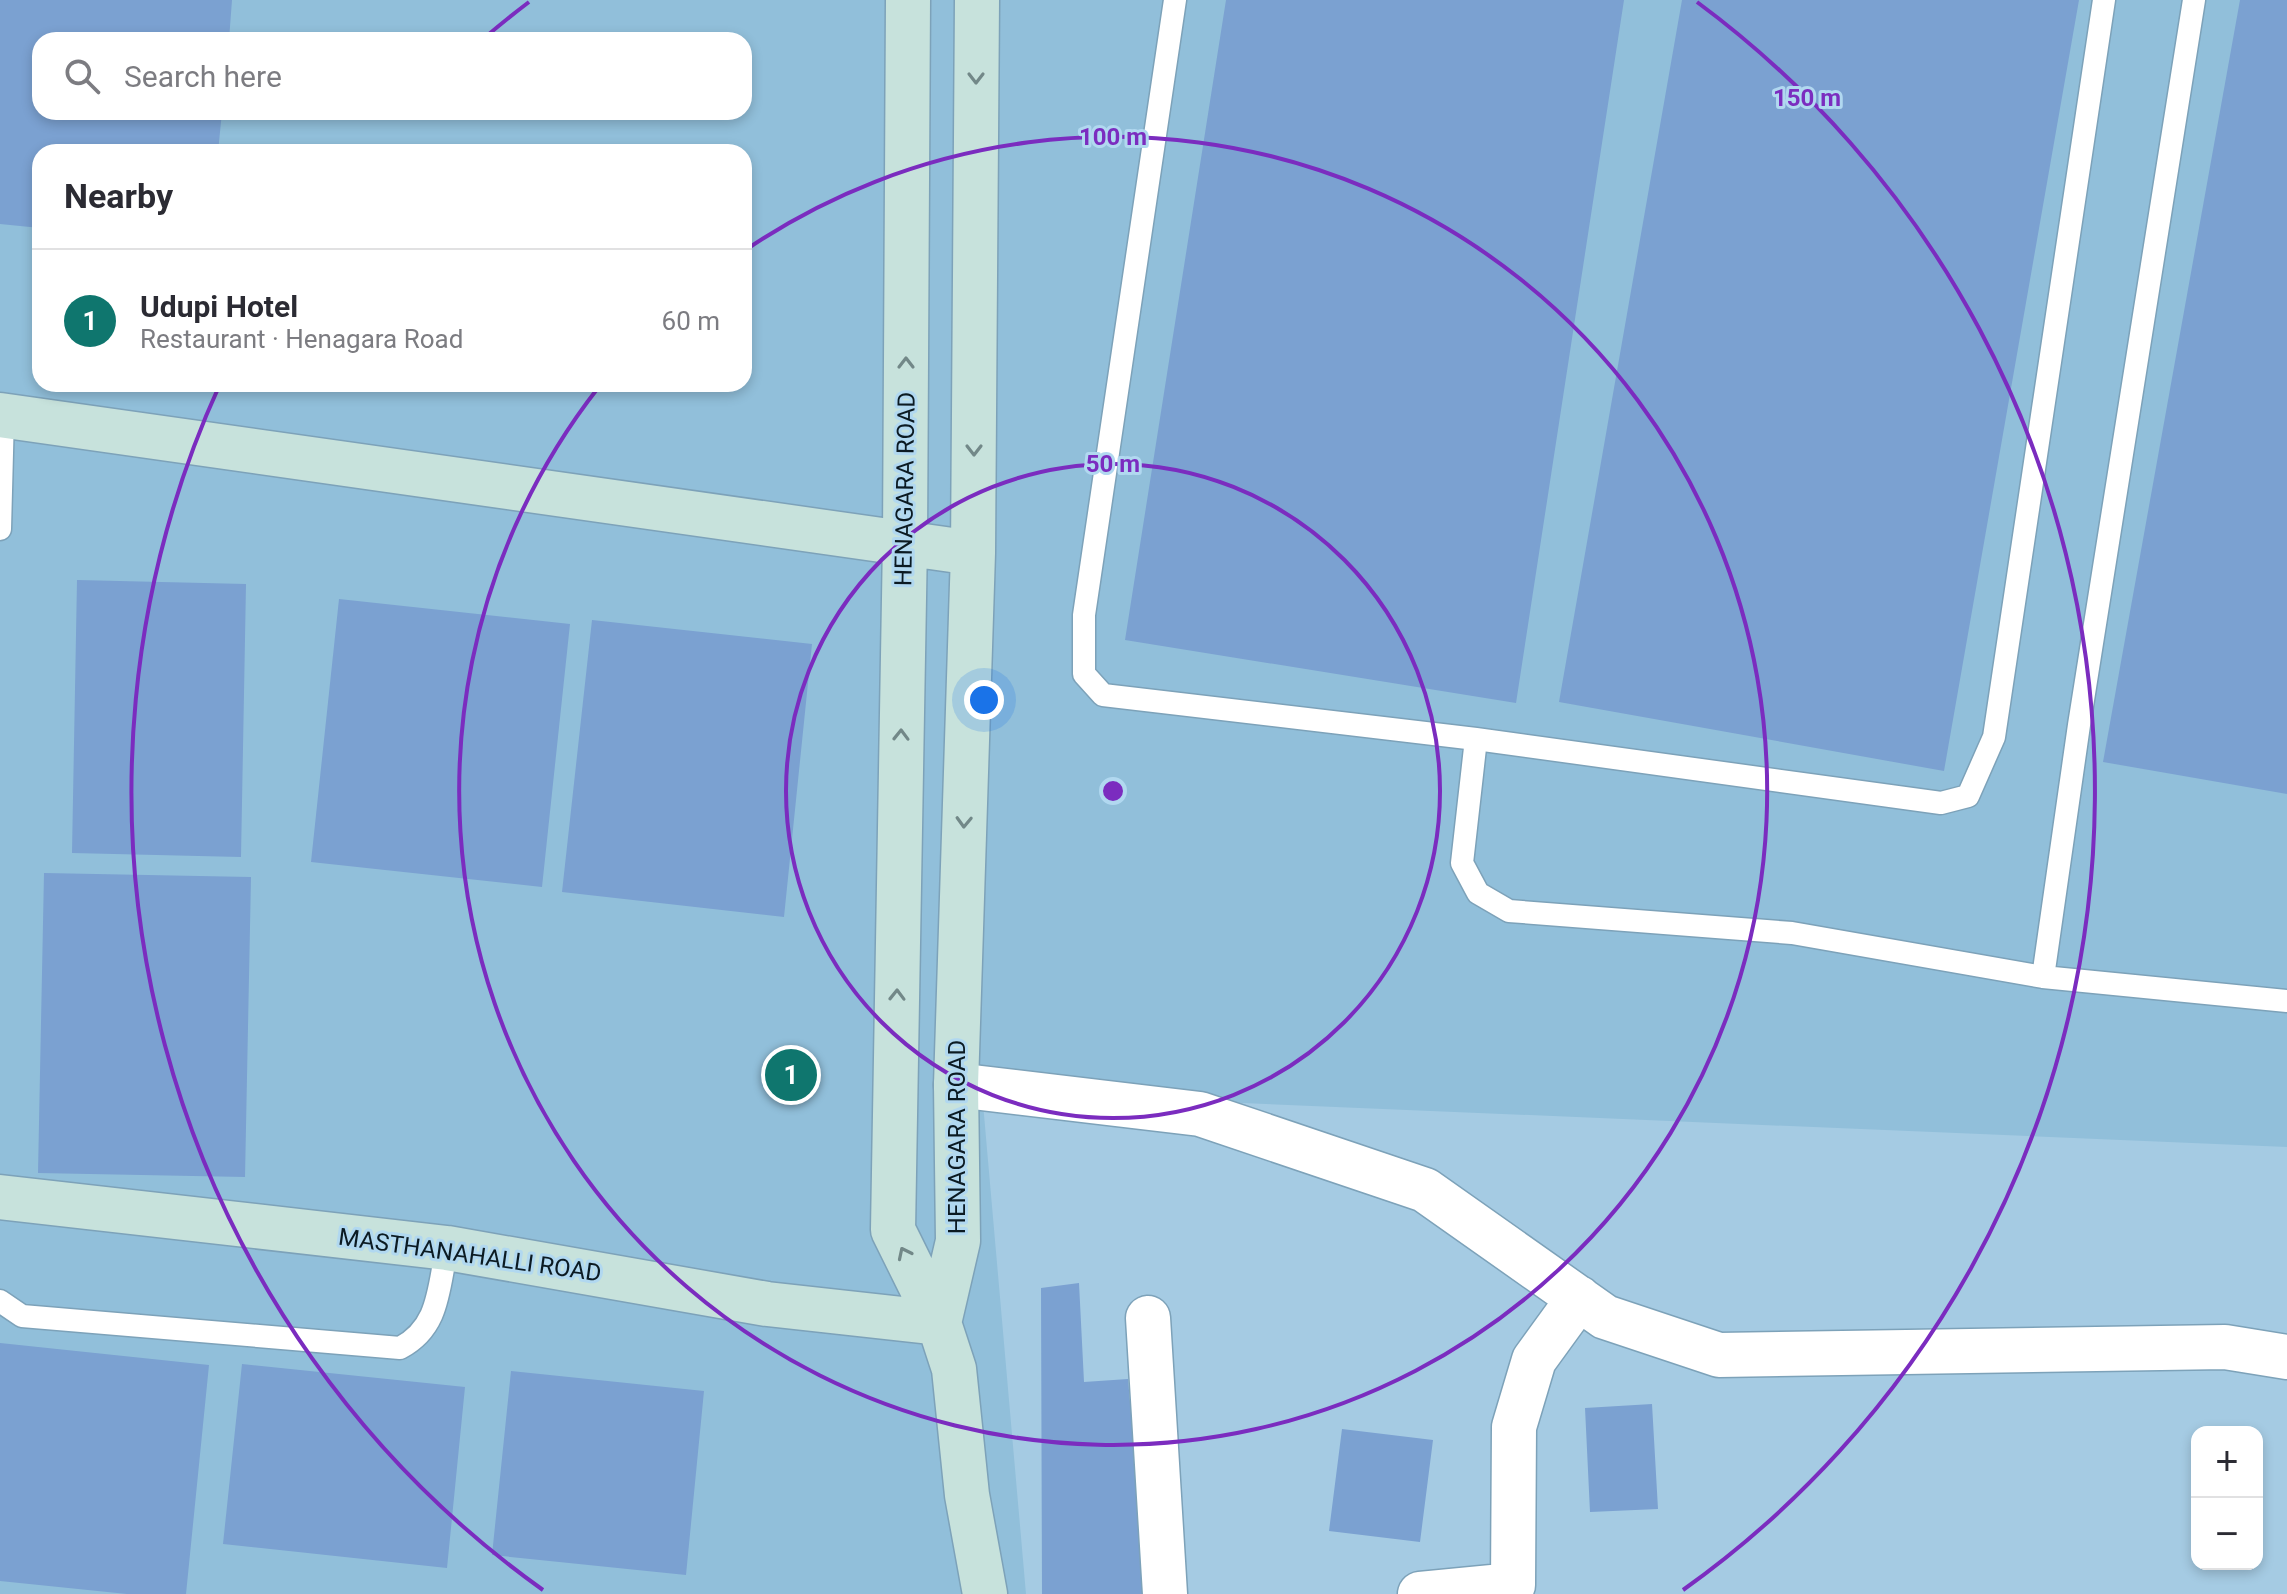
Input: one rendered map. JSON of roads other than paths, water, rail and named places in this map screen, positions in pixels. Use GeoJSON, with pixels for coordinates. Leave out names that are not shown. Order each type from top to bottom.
{"type":"FeatureCollection","features":[{"type":"Feature","properties":{"kind":"street","name":"HENAGARA ROAD"},"geometry":{"type":"LineString","coordinates":[[908,0],[905,541],[893,1230],[939,1323]]}},
{"type":"Feature","properties":{"kind":"street","name":"HENAGARA ROAD"},"geometry":{"type":"LineString","coordinates":[[939,1323],[958,1241],[956,1085],[973,553],[977,0]]}},
{"type":"Feature","properties":{"kind":"street"},"geometry":{"type":"LineString","coordinates":[[2,415],[973,553]]}},
{"type":"Feature","properties":{"kind":"street"},"geometry":{"type":"LineString","coordinates":[[956,1085],[1200,1114],[1425,1190],[1605,1317],[1719,1355],[2225,1347],[2287,1357]]}},
{"type":"Feature","properties":{"kind":"street","name":"MASTHANAHALLI ROAD"},"geometry":{"type":"LineString","coordinates":[[1,1205],[447,1248],[767,1304],[939,1323]]}},
{"type":"Feature","properties":{"kind":"street"},"geometry":{"type":"LineString","coordinates":[[1420,1594],[1513,1585],[1514,1427],[1534,1360],[1579,1298]]}},
{"type":"Feature","properties":{"kind":"street"},"geometry":{"type":"LineString","coordinates":[[1148,1318],[1165,1594]]}},
{"type":"Feature","properties":{"kind":"street"},"geometry":{"type":"LineString","coordinates":[[939,1323],[954,1369],[967,1495],[985,1594]]}},
{"type":"Feature","properties":{"kind":"lane"},"geometry":{"type":"LineString","coordinates":[[1175,0],[1084,615],[1084,674],[1103,695],[1476,739],[1941,803],[1968,796],[1994,737],[2104,0]]}},
{"type":"Feature","properties":{"kind":"lane"},"geometry":{"type":"LineString","coordinates":[[2043,977],[2081,709],[2194,0]]}},
{"type":"Feature","properties":{"kind":"lane"},"geometry":{"type":"LineString","coordinates":[[0,529],[2,415]]}},
{"type":"Feature","properties":{"kind":"lane"},"geometry":{"type":"LineString","coordinates":[[1476,739],[1462,863],[1478,893],[1509,911],[1792,933],[2043,977],[2287,1001]]}},
{"type":"Feature","properties":{"kind":"lane"},"geometry":{"type":"LineString","coordinates":[[0,1301],[22,1316],[400,1348],[419,1339],[430,1323],[447,1248]]}},
{"type":"Feature","properties":{"kind":"place","name":"Udupi Hotel"},"geometry":{"type":"Point","coordinates":[791,1075]}}]}
